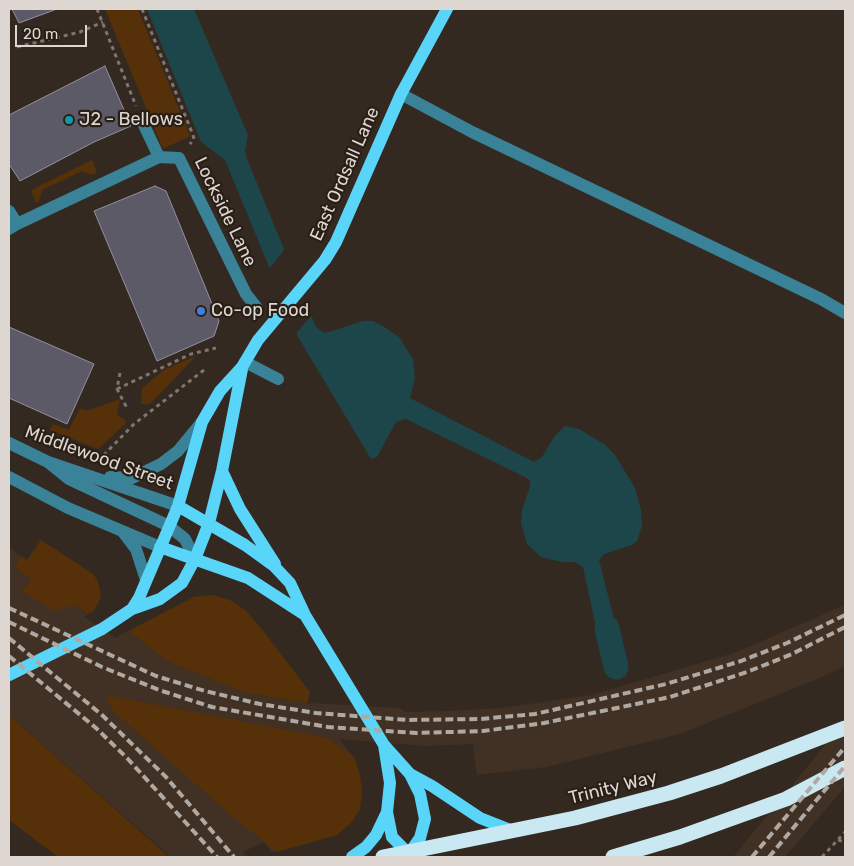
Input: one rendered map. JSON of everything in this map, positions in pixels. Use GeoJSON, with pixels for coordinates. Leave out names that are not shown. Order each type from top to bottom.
{"type":"FeatureCollection","features":[{"type":"Feature","properties":{"kind":"highway","name":"Trinity Way"},"geometry":{"type":"LineString","coordinates":[[382,857],[410,856],[670,793],[721,776],[845,728]]}},
{"type":"Feature","properties":{"kind":"highway"},"geometry":{"type":"LineString","coordinates":[[613,857],[680,837],[786,799],[845,768]]}},
{"type":"Feature","properties":{"kind":"main road","name":"East Ordsall Lane"},"geometry":{"type":"LineString","coordinates":[[132,609],[178,506],[202,422],[220,391],[244,365],[258,340],[325,260],[340,233],[400,94],[447,9]]}},
{"type":"Feature","properties":{"kind":"main road","name":"East Ordsall Lane"},"geometry":{"type":"LineString","coordinates":[[9,675],[102,629],[132,609],[160,599],[182,582],[209,523],[244,365]]}},
{"type":"Feature","properties":{"kind":"main road"},"geometry":{"type":"LineString","coordinates":[[222,471],[240,509],[280,572],[290,584],[304,615],[384,745],[410,774],[420,794],[426,819],[420,838],[410,856],[392,837],[387,812],[390,783],[384,745]]}},
{"type":"Feature","properties":{"kind":"main road"},"geometry":{"type":"LineString","coordinates":[[178,506],[245,545],[280,572]]}},
{"type":"Feature","properties":{"kind":"main road"},"geometry":{"type":"LineString","coordinates":[[160,547],[248,578],[304,615]]}},
{"type":"Feature","properties":{"kind":"main road"},"geometry":{"type":"LineString","coordinates":[[410,774],[432,786],[480,818],[513,831]]}},
{"type":"Feature","properties":{"kind":"main road"},"geometry":{"type":"LineString","coordinates":[[352,857],[366,847],[376,836],[387,812]]}},
{"type":"Feature","properties":{"kind":"street"},"geometry":{"type":"LineString","coordinates":[[400,94],[472,132],[820,299],[845,313]]}},
{"type":"Feature","properties":{"kind":"street"},"geometry":{"type":"LineString","coordinates":[[9,211],[13,226],[159,157],[142,121]]}},
{"type":"Feature","properties":{"kind":"street","name":"Lockside Lane"},"geometry":{"type":"LineString","coordinates":[[159,157],[179,158],[246,294],[257,308]]}},
{"type":"Feature","properties":{"kind":"street"},"geometry":{"type":"LineString","coordinates":[[244,365],[278,379]]}},
{"type":"Feature","properties":{"kind":"street"},"geometry":{"type":"LineString","coordinates":[[92,476],[132,478],[145,472],[161,464],[178,451],[202,422]]}},
{"type":"Feature","properties":{"kind":"street","name":"Middlewood Street"},"geometry":{"type":"LineString","coordinates":[[9,443],[48,462],[178,506]]}},
{"type":"Feature","properties":{"kind":"street"},"geometry":{"type":"LineString","coordinates":[[48,462],[69,479],[169,526],[185,539],[194,559]]}},
{"type":"Feature","properties":{"kind":"street"},"geometry":{"type":"LineString","coordinates":[[9,477],[68,508],[160,547]]}},
{"type":"Feature","properties":{"kind":"street"},"geometry":{"type":"LineString","coordinates":[[122,532],[136,549],[146,580]]}},
{"type":"Feature","properties":{"kind":"path"},"geometry":{"type":"LineString","coordinates":[[97,9],[142,121]]}},
{"type":"Feature","properties":{"kind":"path"},"geometry":{"type":"LineString","coordinates":[[142,9],[194,139],[179,158]]}},
{"type":"Feature","properties":{"kind":"path"},"geometry":{"type":"LineString","coordinates":[[17,47],[80,32],[102,22]]}},
{"type":"Feature","properties":{"kind":"path"},"geometry":{"type":"LineString","coordinates":[[117,388],[191,354],[216,348]]}},
{"type":"Feature","properties":{"kind":"path"},"geometry":{"type":"LineString","coordinates":[[98,461],[134,424],[204,370]]}},
{"type":"Feature","properties":{"kind":"path"},"geometry":{"type":"LineString","coordinates":[[120,374],[117,388],[128,410]]}},
{"type":"Feature","properties":{"kind":"path"},"geometry":{"type":"LineString","coordinates":[[822,857],[845,832]]}},
{"type":"Feature","properties":{"kind":"path"},"geometry":{"type":"LineString","coordinates":[[838,840],[845,842]]}},
{"type":"Feature","properties":{"kind":"shaded area"},"geometry":{"type":"Polygon","coordinates":[[[105,9],[138,9],[190,136],[163,149],[105,9]]]}},
{"type":"Feature","properties":{"kind":"shaded area"},"geometry":{"type":"Polygon","coordinates":[[[92,160],[97,172],[92,175],[82,171],[42,190],[39,201],[36,203],[31,190],[92,160]]]}},
{"type":"Feature","properties":{"kind":"shaded area"},"geometry":{"type":"Polygon","coordinates":[[[197,355],[150,404],[141,404],[142,388],[164,370],[197,355]]]}},
{"type":"Feature","properties":{"kind":"shaded area"},"geometry":{"type":"Polygon","coordinates":[[[120,399],[117,414],[127,422],[98,449],[50,430],[53,424],[69,430],[80,408],[86,411],[120,399]]]}},
{"type":"Feature","properties":{"kind":"shaded area"},"geometry":{"type":"Polygon","coordinates":[[[41,540],[93,574],[98,581],[101,597],[94,611],[88,614],[75,605],[54,611],[22,591],[31,579],[15,567],[21,556],[27,560],[41,540]]]}},
{"type":"Feature","properties":{"kind":"shaded area"},"geometry":{"type":"Polygon","coordinates":[[[9,547],[21,556],[15,567],[31,579],[22,591],[75,605],[88,614],[84,617],[115,638],[128,631],[169,662],[246,693],[307,703],[400,708],[405,712],[449,711],[501,708],[592,695],[737,652],[845,605],[845,666],[815,680],[680,734],[546,767],[477,775],[473,744],[424,746],[339,739],[352,755],[289,848],[271,852],[264,842],[243,852],[246,857],[171,857],[9,715],[9,547]]]}},
{"type":"Feature","properties":{"kind":"shaded area"},"geometry":{"type":"Polygon","coordinates":[[[213,595],[232,601],[245,610],[261,628],[310,692],[307,703],[246,693],[169,662],[128,631],[194,597],[213,595]]]}},
{"type":"Feature","properties":{"kind":"shaded area"},"geometry":{"type":"Polygon","coordinates":[[[106,695],[327,738],[354,757],[360,774],[362,793],[360,809],[352,822],[337,835],[277,852],[234,818],[112,710],[106,695]]]}},
{"type":"Feature","properties":{"kind":"shaded area"},"geometry":{"type":"Polygon","coordinates":[[[9,715],[171,857],[58,857],[9,820],[9,715]]]}},
{"type":"Feature","properties":{"kind":"shaded area"},"geometry":{"type":"Polygon","coordinates":[[[845,721],[845,787],[785,857],[733,857],[845,721]]]}},
{"type":"Feature","properties":{"kind":"water"},"geometry":{"type":"Polygon","coordinates":[[[147,9],[194,9],[248,135],[245,151],[247,159],[316,327],[324,333],[363,321],[373,321],[383,326],[399,337],[413,359],[415,379],[410,398],[534,462],[542,457],[554,437],[565,426],[579,429],[604,444],[615,455],[635,488],[641,510],[642,526],[637,541],[632,545],[604,554],[599,560],[626,666],[615,662],[605,669],[583,567],[575,562],[562,562],[541,557],[527,544],[521,524],[522,510],[530,487],[530,481],[406,419],[396,422],[377,457],[371,459],[298,337],[225,160],[201,142],[147,9]]]}},
{"type":"Feature","properties":{"kind":"pier"},"geometry":{"type":"Polygon","coordinates":[[[285,249],[313,314],[294,336],[268,270],[285,249]]]}},
{"type":"Feature","properties":{"kind":"building"},"geometry":{"type":"Polygon","coordinates":[[[12,9],[57,9],[19,23],[12,9]]]}},
{"type":"Feature","properties":{"kind":"building","name":"J2 - Bellows"},"geometry":{"type":"Polygon","coordinates":[[[105,66],[131,126],[94,142],[20,181],[9,164],[9,115],[105,66]]]}},
{"type":"Feature","properties":{"kind":"building"},"geometry":{"type":"Polygon","coordinates":[[[155,186],[166,191],[219,321],[214,336],[157,361],[94,211],[155,186]]]}},
{"type":"Feature","properties":{"kind":"building"},"geometry":{"type":"Polygon","coordinates":[[[9,327],[94,364],[67,424],[9,398],[9,327]]]}},
{"type":"Feature","properties":{"kind":"waterway"},"geometry":{"type":"LineString","coordinates":[[607,628],[616,667]]}},
{"type":"Feature","properties":{"kind":"railway"},"geometry":{"type":"LineString","coordinates":[[9,608],[156,676],[205,691],[260,704],[316,713],[407,720],[480,719],[535,714],[666,684],[741,661],[787,643],[845,615]]}},
{"type":"Feature","properties":{"kind":"railway"},"geometry":{"type":"LineString","coordinates":[[9,622],[102,667],[159,690],[212,707],[328,727],[416,733],[483,731],[544,723],[670,697],[747,672],[792,654],[845,627]]}},
{"type":"Feature","properties":{"kind":"railway"},"geometry":{"type":"LineString","coordinates":[[9,638],[102,715],[166,777],[234,857]]}},
{"type":"Feature","properties":{"kind":"railway"},"geometry":{"type":"LineString","coordinates":[[9,656],[96,728],[127,758],[217,857]]}},
{"type":"Feature","properties":{"kind":"railway"},"geometry":{"type":"LineString","coordinates":[[752,857],[845,747]]}},
{"type":"Feature","properties":{"kind":"railway"},"geometry":{"type":"LineString","coordinates":[[769,857],[845,766]]}},
{"type":"Feature","properties":{"kind":"place","name":"J2 - Bellows"},"geometry":{"type":"Point","coordinates":[69,120]}},
{"type":"Feature","properties":{"kind":"place","name":"Co-op Food"},"geometry":{"type":"Point","coordinates":[201,311]}}]}
